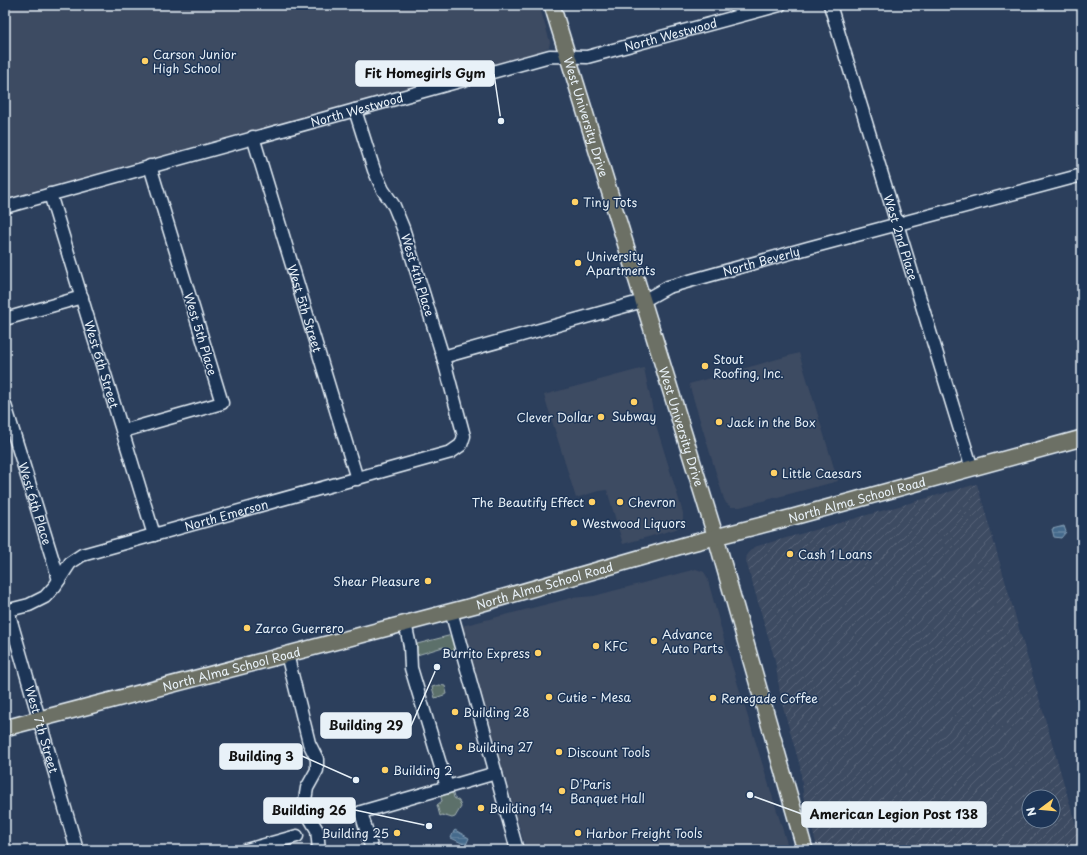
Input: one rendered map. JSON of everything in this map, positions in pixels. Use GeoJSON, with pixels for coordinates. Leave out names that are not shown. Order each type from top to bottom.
{"type":"FeatureCollection","features":[{"type":"Feature","properties":{"kind":"main road","name":"West University Drive"},"geometry":{"type":"LineString","coordinates":[[552,5],[716,538],[805,850]]}},
{"type":"Feature","properties":{"kind":"main road","name":"North Alma School Road"},"geometry":{"type":"LineString","coordinates":[[5,728],[451,611],[681,546],[716,538],[1082,438]]}},
{"type":"Feature","properties":{"kind":"street","name":"North Westwood"},"geometry":{"type":"LineString","coordinates":[[5,207],[550,56],[587,57],[780,5]]}},
{"type":"Feature","properties":{"kind":"street","name":"West 2nd Place"},"geometry":{"type":"LineString","coordinates":[[830,5],[972,469]]}},
{"type":"Feature","properties":{"kind":"street","name":"West 4th Place"},"geometry":{"type":"LineString","coordinates":[[355,110],[374,170],[383,190],[394,206],[403,228],[443,357],[464,436],[461,445]]}},
{"type":"Feature","properties":{"kind":"street","name":"West 5th Street"},"geometry":{"type":"LineString","coordinates":[[254,137],[357,479]]}},
{"type":"Feature","properties":{"kind":"street","name":"West 5th Place"},"geometry":{"type":"LineString","coordinates":[[122,431],[222,403],[150,166]]}},
{"type":"Feature","properties":{"kind":"street","name":"North Beverly"},"geometry":{"type":"LineString","coordinates":[[443,357],[643,301],[668,287],[1082,175]]}},
{"type":"Feature","properties":{"kind":"street","name":"West 6th Street"},"geometry":{"type":"LineString","coordinates":[[50,194],[154,535]]}},
{"type":"Feature","properties":{"kind":"street"},"geometry":{"type":"LineString","coordinates":[[5,319],[82,297]]}},
{"type":"Feature","properties":{"kind":"street","name":"West 6th Place"},"geometry":{"type":"LineString","coordinates":[[5,405],[59,580]]}},
{"type":"Feature","properties":{"kind":"street","name":"North Emerson"},"geometry":{"type":"LineString","coordinates":[[6,611],[29,605],[45,597],[59,580],[70,563],[82,555],[451,452],[461,445]]}},
{"type":"Feature","properties":{"kind":"street","name":"West 7th Street"},"geometry":{"type":"LineString","coordinates":[[6,611],[77,850]]}},
{"type":"Feature","properties":{"kind":"street"},"geometry":{"type":"LineString","coordinates":[[451,611],[517,850]]}},
{"type":"Feature","properties":{"kind":"street"},"geometry":{"type":"LineString","coordinates":[[405,623],[410,646],[411,668],[447,787]]}},
{"type":"Feature","properties":{"kind":"street"},"geometry":{"type":"LineString","coordinates":[[287,654],[309,743],[317,758],[317,770],[307,788],[305,800],[308,815],[317,830],[319,850]]}},
{"type":"Feature","properties":{"kind":"street"},"geometry":{"type":"LineString","coordinates":[[372,850],[361,812],[496,773]]}},
{"type":"Feature","properties":{"kind":"street"},"geometry":{"type":"LineString","coordinates":[[246,850],[297,836]]}},
{"type":"Feature","properties":{"kind":"shaded area","name":"Carson Junior High School"},"geometry":{"type":"Polygon","coordinates":[[[5,5],[539,5],[550,42],[549,47],[541,51],[8,198],[5,185],[5,5]]]}},
{"type":"Feature","properties":{"kind":"shaded area"},"geometry":{"type":"Polygon","coordinates":[[[799,353],[838,481],[740,507],[731,507],[724,499],[689,384],[799,353]]]}},
{"type":"Feature","properties":{"kind":"shaded area"},"geometry":{"type":"Polygon","coordinates":[[[644,368],[656,425],[683,513],[683,521],[676,529],[623,544],[607,490],[598,491],[576,498],[544,395],[644,368]]]}},
{"type":"Feature","properties":{"kind":"shaded area"},"geometry":{"type":"Polygon","coordinates":[[[977,484],[1082,850],[818,850],[804,800],[800,766],[781,700],[775,660],[746,561],[747,554],[754,547],[977,484]]]}},
{"type":"Feature","properties":{"kind":"shaded area"},"geometry":{"type":"Polygon","coordinates":[[[1064,526],[1066,532],[1061,538],[1054,537],[1052,529],[1064,526]]]}},
{"type":"Feature","properties":{"kind":"shaded area"},"geometry":{"type":"Polygon","coordinates":[[[696,569],[704,572],[707,577],[725,643],[789,850],[526,850],[462,626],[571,598],[594,596],[696,569]]]}},
{"type":"Feature","properties":{"kind":"shaded area"},"geometry":{"type":"Polygon","coordinates":[[[455,830],[469,838],[466,845],[451,838],[455,830]]]}},
{"type":"Feature","properties":{"kind":"green space"},"geometry":{"type":"Polygon","coordinates":[[[452,635],[456,650],[448,653],[447,649],[443,647],[417,655],[417,644],[452,635]]]}},
{"type":"Feature","properties":{"kind":"green space"},"geometry":{"type":"Polygon","coordinates":[[[439,685],[445,686],[447,694],[435,698],[432,687],[439,685]]]}},
{"type":"Feature","properties":{"kind":"green space"},"geometry":{"type":"Polygon","coordinates":[[[452,790],[454,798],[459,801],[461,807],[455,817],[440,816],[437,805],[442,801],[440,794],[452,790]]]}},
{"type":"Feature","properties":{"kind":"place","name":"Carson Junior High School"},"geometry":{"type":"Point","coordinates":[145,61]}},
{"type":"Feature","properties":{"kind":"place","name":"Fit Homegirls Gym"},"geometry":{"type":"Point","coordinates":[501,121]}},
{"type":"Feature","properties":{"kind":"place","name":"Tiny Tots"},"geometry":{"type":"Point","coordinates":[575,202]}},
{"type":"Feature","properties":{"kind":"place","name":"University Apartments"},"geometry":{"type":"Point","coordinates":[578,263]}},
{"type":"Feature","properties":{"kind":"place","name":"Stout Roofing, Inc."},"geometry":{"type":"Point","coordinates":[705,366]}},
{"type":"Feature","properties":{"kind":"place","name":"Subway"},"geometry":{"type":"Point","coordinates":[634,402]}},
{"type":"Feature","properties":{"kind":"place","name":"Clever Dollar"},"geometry":{"type":"Point","coordinates":[601,417]}},
{"type":"Feature","properties":{"kind":"place","name":"Jack in the Box"},"geometry":{"type":"Point","coordinates":[719,422]}},
{"type":"Feature","properties":{"kind":"place","name":"Little Caesars"},"geometry":{"type":"Point","coordinates":[774,473]}},
{"type":"Feature","properties":{"kind":"place","name":"The Beautify Effect"},"geometry":{"type":"Point","coordinates":[592,502]}},
{"type":"Feature","properties":{"kind":"place","name":"Chevron"},"geometry":{"type":"Point","coordinates":[620,502]}},
{"type":"Feature","properties":{"kind":"place","name":"Westwood Liquors"},"geometry":{"type":"Point","coordinates":[574,523]}},
{"type":"Feature","properties":{"kind":"place","name":"Cash 1 Loans"},"geometry":{"type":"Point","coordinates":[790,554]}},
{"type":"Feature","properties":{"kind":"place","name":"Shear Pleasure"},"geometry":{"type":"Point","coordinates":[428,581]}},
{"type":"Feature","properties":{"kind":"place","name":"Zarco Guerrero"},"geometry":{"type":"Point","coordinates":[247,628]}},
{"type":"Feature","properties":{"kind":"place","name":"Advance Auto Parts"},"geometry":{"type":"Point","coordinates":[654,641]}},
{"type":"Feature","properties":{"kind":"place","name":"KFC"},"geometry":{"type":"Point","coordinates":[596,646]}},
{"type":"Feature","properties":{"kind":"place","name":"Burrito Express"},"geometry":{"type":"Point","coordinates":[538,653]}},
{"type":"Feature","properties":{"kind":"place","name":"Building 29"},"geometry":{"type":"Point","coordinates":[437,667]}},
{"type":"Feature","properties":{"kind":"place","name":"Cutie - Mesa"},"geometry":{"type":"Point","coordinates":[549,697]}},
{"type":"Feature","properties":{"kind":"place","name":"Renegade Coffee"},"geometry":{"type":"Point","coordinates":[713,698]}},
{"type":"Feature","properties":{"kind":"place","name":"Building 28"},"geometry":{"type":"Point","coordinates":[455,712]}},
{"type":"Feature","properties":{"kind":"place","name":"Building 27"},"geometry":{"type":"Point","coordinates":[459,747]}},
{"type":"Feature","properties":{"kind":"place","name":"Discount Tools"},"geometry":{"type":"Point","coordinates":[559,752]}},
{"type":"Feature","properties":{"kind":"place","name":"Building 2"},"geometry":{"type":"Point","coordinates":[385,770]}},
{"type":"Feature","properties":{"kind":"place","name":"Building 3"},"geometry":{"type":"Point","coordinates":[356,780]}},
{"type":"Feature","properties":{"kind":"place","name":"D'Paris Banquet Hall"},"geometry":{"type":"Point","coordinates":[562,791]}},
{"type":"Feature","properties":{"kind":"place","name":"American Legion Post 138"},"geometry":{"type":"Point","coordinates":[750,795]}},
{"type":"Feature","properties":{"kind":"place","name":"Building 14"},"geometry":{"type":"Point","coordinates":[481,808]}},
{"type":"Feature","properties":{"kind":"place","name":"Building 26"},"geometry":{"type":"Point","coordinates":[429,826]}},
{"type":"Feature","properties":{"kind":"place","name":"Building 25"},"geometry":{"type":"Point","coordinates":[397,833]}},
{"type":"Feature","properties":{"kind":"place","name":"Harbor Freight Tools"},"geometry":{"type":"Point","coordinates":[578,833]}}]}
